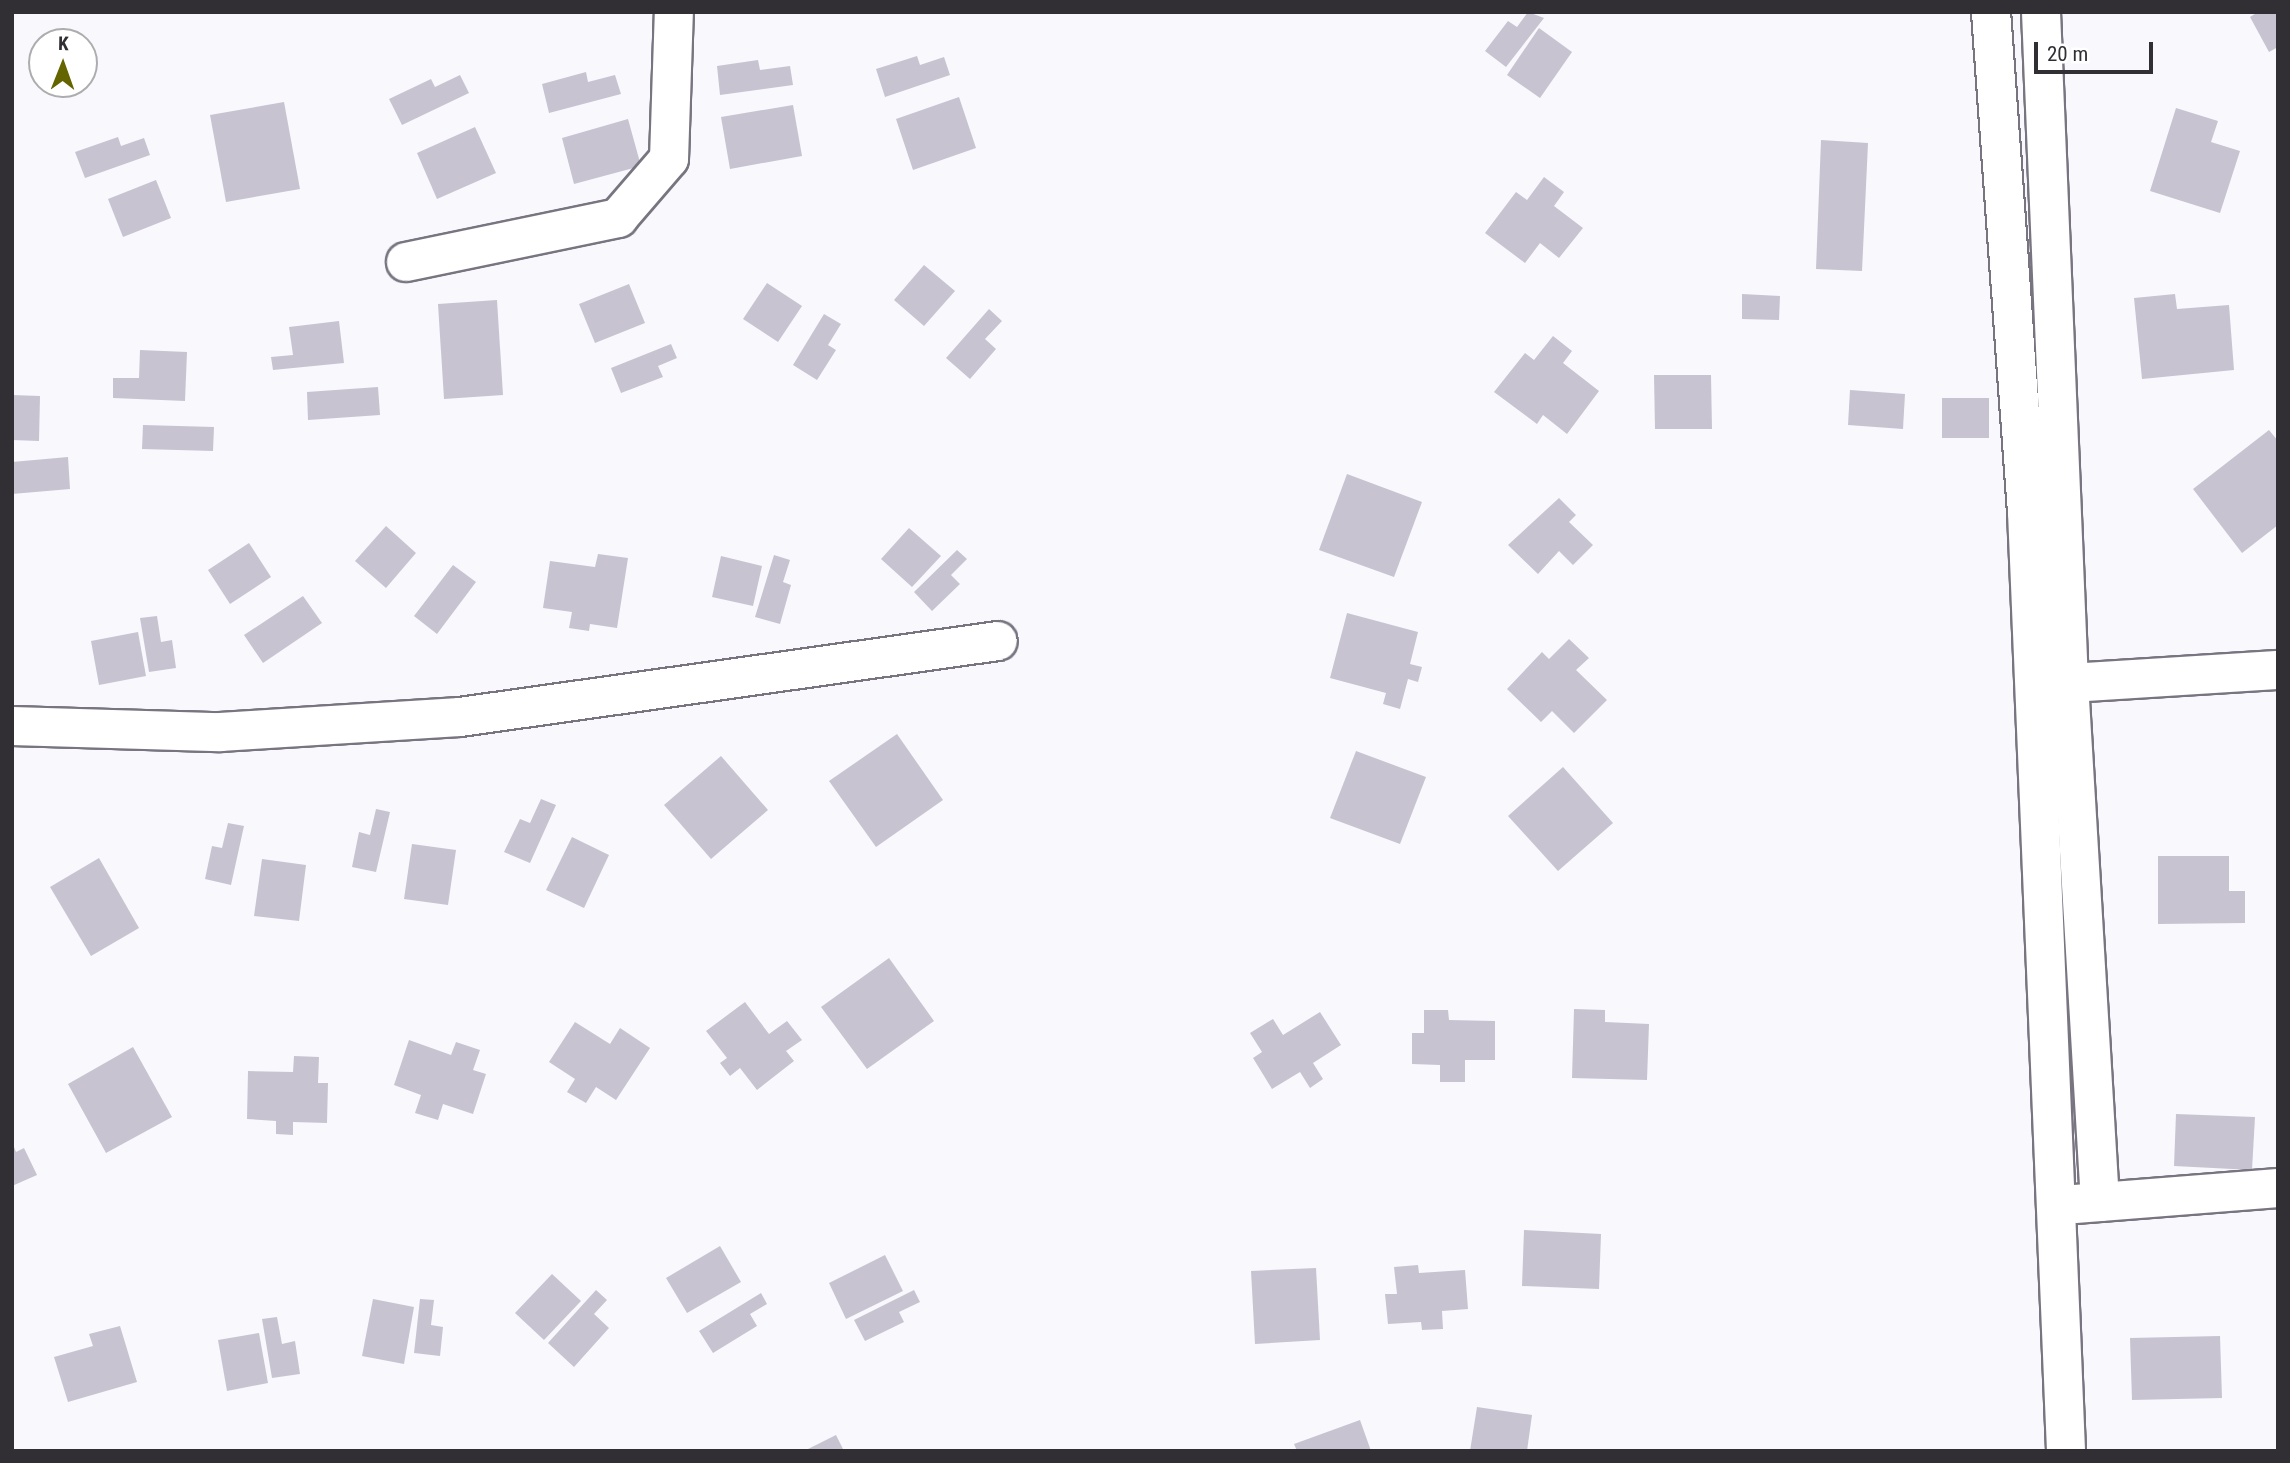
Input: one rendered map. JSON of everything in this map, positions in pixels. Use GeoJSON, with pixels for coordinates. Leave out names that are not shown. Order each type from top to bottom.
{"type":"FeatureCollection","features":[{"type":"Feature","properties":{"kind":"street"},"geometry":{"type":"LineString","coordinates":[[406,262],[618,218],[669,159],[674,12]]}},
{"type":"Feature","properties":{"kind":"street"},"geometry":{"type":"LineString","coordinates":[[1991,12],[2027,512],[2066,1451]]}},
{"type":"Feature","properties":{"kind":"street"},"geometry":{"type":"LineString","coordinates":[[2041,12],[2070,683],[2100,1202]]}},
{"type":"Feature","properties":{"kind":"street"},"geometry":{"type":"LineString","coordinates":[[12,726],[220,732],[460,717],[998,641]]}},
{"type":"Feature","properties":{"kind":"street"},"geometry":{"type":"LineString","coordinates":[[2070,683],[2278,670]]}},
{"type":"Feature","properties":{"kind":"street"},"geometry":{"type":"LineString","coordinates":[[2056,1206],[2278,1188]]}},
{"type":"Feature","properties":{"kind":"building"},"geometry":{"type":"Polygon","coordinates":[[[1528,12],[1544,18],[1506,67],[1485,51],[1508,21],[1517,27],[1528,12]]]}},
{"type":"Feature","properties":{"kind":"building"},"geometry":{"type":"Polygon","coordinates":[[[2258,12],[2278,12],[2278,47],[2269,52],[2250,17],[2258,12]]]}},
{"type":"Feature","properties":{"kind":"building"},"geometry":{"type":"Polygon","coordinates":[[[1539,28],[1572,52],[1540,98],[1507,75],[1539,28]]]}},
{"type":"Feature","properties":{"kind":"building"},"geometry":{"type":"Polygon","coordinates":[[[917,56],[920,65],[944,57],[950,75],[885,97],[876,69],[917,56]]]}},
{"type":"Feature","properties":{"kind":"building"},"geometry":{"type":"Polygon","coordinates":[[[758,60],[760,70],[790,66],[793,85],[720,95],[717,66],[758,60]]]}},
{"type":"Feature","properties":{"kind":"building"},"geometry":{"type":"Polygon","coordinates":[[[586,72],[588,82],[615,75],[621,94],[549,113],[542,84],[586,72]]]}},
{"type":"Feature","properties":{"kind":"building"},"geometry":{"type":"Polygon","coordinates":[[[460,75],[469,93],[402,125],[389,99],[431,79],[435,87],[460,75]]]}},
{"type":"Feature","properties":{"kind":"building"},"geometry":{"type":"Polygon","coordinates":[[[959,97],[976,148],[913,170],[896,119],[959,97]]]}},
{"type":"Feature","properties":{"kind":"building"},"geometry":{"type":"Polygon","coordinates":[[[284,102],[300,189],[226,202],[210,115],[284,102]]]}},
{"type":"Feature","properties":{"kind":"building"},"geometry":{"type":"Polygon","coordinates":[[[793,105],[802,156],[730,169],[721,117],[793,105]]]}},
{"type":"Feature","properties":{"kind":"building"},"geometry":{"type":"Polygon","coordinates":[[[2176,108],[2218,121],[2211,142],[2240,151],[2220,213],[2150,191],[2176,108]]]}},
{"type":"Feature","properties":{"kind":"building"},"geometry":{"type":"Polygon","coordinates":[[[628,119],[641,166],[574,184],[562,138],[628,119]]]}},
{"type":"Feature","properties":{"kind":"building"},"geometry":{"type":"Polygon","coordinates":[[[475,127],[496,173],[437,199],[417,153],[475,127]]]}},
{"type":"Feature","properties":{"kind":"building"},"geometry":{"type":"Polygon","coordinates":[[[118,137],[121,146],[144,138],[150,155],[85,178],[75,152],[118,137]]]}},
{"type":"Feature","properties":{"kind":"building"},"geometry":{"type":"Polygon","coordinates":[[[1821,140],[1868,143],[1862,271],[1816,269],[1821,140]]]}},
{"type":"Feature","properties":{"kind":"building"},"geometry":{"type":"Polygon","coordinates":[[[1544,177],[1564,192],[1554,206],[1583,228],[1559,258],[1540,243],[1525,263],[1485,233],[1516,192],[1527,200],[1544,177]]]}},
{"type":"Feature","properties":{"kind":"building"},"geometry":{"type":"Polygon","coordinates":[[[156,180],[171,218],[123,237],[108,199],[156,180]]]}},
{"type":"Feature","properties":{"kind":"building"},"geometry":{"type":"Polygon","coordinates":[[[924,265],[955,291],[924,326],[894,300],[924,265]]]}},
{"type":"Feature","properties":{"kind":"building"},"geometry":{"type":"Polygon","coordinates":[[[767,283],[802,306],[778,342],[743,319],[767,283]]]}},
{"type":"Feature","properties":{"kind":"building"},"geometry":{"type":"Polygon","coordinates":[[[629,284],[645,323],[595,343],[579,304],[629,284]]]}},
{"type":"Feature","properties":{"kind":"building"},"geometry":{"type":"Polygon","coordinates":[[[1742,294],[1780,296],[1779,320],[1742,319],[1742,294]]]}},
{"type":"Feature","properties":{"kind":"building"},"geometry":{"type":"Polygon","coordinates":[[[2175,294],[2177,309],[2229,305],[2234,370],[2142,379],[2134,298],[2175,294]]]}},
{"type":"Feature","properties":{"kind":"building"},"geometry":{"type":"Polygon","coordinates":[[[497,300],[503,395],[444,399],[438,304],[497,300]]]}},
{"type":"Feature","properties":{"kind":"building"},"geometry":{"type":"Polygon","coordinates":[[[989,309],[1002,321],[985,339],[996,349],[970,379],[946,358],[989,309]]]}},
{"type":"Feature","properties":{"kind":"building"},"geometry":{"type":"Polygon","coordinates":[[[824,314],[841,324],[828,345],[836,350],[817,380],[793,365],[824,314]]]}},
{"type":"Feature","properties":{"kind":"building"},"geometry":{"type":"Polygon","coordinates":[[[339,321],[344,363],[273,370],[271,357],[293,355],[289,327],[339,321]]]}},
{"type":"Feature","properties":{"kind":"building"},"geometry":{"type":"Polygon","coordinates":[[[1553,336],[1572,351],[1563,363],[1599,391],[1567,434],[1543,415],[1537,424],[1494,392],[1525,353],[1534,360],[1553,336]]]}},
{"type":"Feature","properties":{"kind":"building"},"geometry":{"type":"Polygon","coordinates":[[[671,344],[677,358],[658,366],[663,377],[621,393],[611,368],[671,344]]]}},
{"type":"Feature","properties":{"kind":"building"},"geometry":{"type":"Polygon","coordinates":[[[140,350],[187,352],[185,401],[113,398],[113,378],[139,378],[140,350]]]}},
{"type":"Feature","properties":{"kind":"building"},"geometry":{"type":"Polygon","coordinates":[[[1654,375],[1711,375],[1712,429],[1655,429],[1654,375]]]}},
{"type":"Feature","properties":{"kind":"building"},"geometry":{"type":"Polygon","coordinates":[[[378,387],[380,415],[308,420],[307,392],[378,387]]]}},
{"type":"Feature","properties":{"kind":"building"},"geometry":{"type":"Polygon","coordinates":[[[1850,390],[1905,394],[1903,429],[1848,425],[1850,390]]]}},
{"type":"Feature","properties":{"kind":"building"},"geometry":{"type":"Polygon","coordinates":[[[12,395],[40,396],[39,441],[12,440],[12,395]]]}},
{"type":"Feature","properties":{"kind":"building"},"geometry":{"type":"Polygon","coordinates":[[[1942,398],[1989,398],[1989,438],[1942,438],[1942,398]]]}},
{"type":"Feature","properties":{"kind":"building"},"geometry":{"type":"Polygon","coordinates":[[[143,425],[214,427],[213,451],[142,449],[143,425]]]}},
{"type":"Feature","properties":{"kind":"building"},"geometry":{"type":"Polygon","coordinates":[[[2269,430],[2278,441],[2278,525],[2242,553],[2193,489],[2269,430]]]}},
{"type":"Feature","properties":{"kind":"building"},"geometry":{"type":"Polygon","coordinates":[[[68,457],[70,489],[12,494],[12,462],[68,457]]]}},
{"type":"Feature","properties":{"kind":"building"},"geometry":{"type":"Polygon","coordinates":[[[1347,474],[1422,502],[1394,577],[1319,550],[1347,474]]]}},
{"type":"Feature","properties":{"kind":"building"},"geometry":{"type":"Polygon","coordinates":[[[1559,498],[1576,515],[1569,522],[1593,545],[1573,565],[1559,551],[1538,574],[1508,545],[1559,498]]]}},
{"type":"Feature","properties":{"kind":"building"},"geometry":{"type":"Polygon","coordinates":[[[386,526],[416,553],[386,588],[355,561],[386,526]]]}},
{"type":"Feature","properties":{"kind":"building"},"geometry":{"type":"Polygon","coordinates":[[[909,528],[941,556],[912,587],[881,559],[909,528]]]}},
{"type":"Feature","properties":{"kind":"building"},"geometry":{"type":"Polygon","coordinates":[[[249,543],[271,577],[230,604],[208,570],[249,543]]]}},
{"type":"Feature","properties":{"kind":"building"},"geometry":{"type":"Polygon","coordinates":[[[957,550],[967,559],[951,575],[960,584],[932,611],[914,592],[957,550]]]}},
{"type":"Feature","properties":{"kind":"building"},"geometry":{"type":"Polygon","coordinates":[[[598,554],[628,558],[617,628],[590,624],[589,631],[569,628],[572,612],[543,608],[550,561],[595,567],[598,554]]]}},
{"type":"Feature","properties":{"kind":"building"},"geometry":{"type":"Polygon","coordinates":[[[774,555],[790,560],[783,582],[791,585],[780,624],[755,617],[774,555]]]}},
{"type":"Feature","properties":{"kind":"building"},"geometry":{"type":"Polygon","coordinates":[[[721,556],[762,566],[753,606],[712,597],[721,556]]]}},
{"type":"Feature","properties":{"kind":"building"},"geometry":{"type":"Polygon","coordinates":[[[453,565],[476,582],[437,634],[414,616],[453,565]]]}},
{"type":"Feature","properties":{"kind":"building"},"geometry":{"type":"Polygon","coordinates":[[[303,596],[322,623],[263,663],[244,635],[303,596]]]}},
{"type":"Feature","properties":{"kind":"building"},"geometry":{"type":"Polygon","coordinates":[[[1347,613],[1418,632],[1410,664],[1422,667],[1418,682],[1408,679],[1400,709],[1383,704],[1386,693],[1330,678],[1347,613]]]}},
{"type":"Feature","properties":{"kind":"building"},"geometry":{"type":"Polygon","coordinates":[[[157,616],[161,642],[172,640],[176,668],[149,672],[140,618],[157,616]]]}},
{"type":"Feature","properties":{"kind":"building"},"geometry":{"type":"Polygon","coordinates":[[[138,632],[146,676],[99,685],[91,641],[138,632]]]}},
{"type":"Feature","properties":{"kind":"building"},"geometry":{"type":"Polygon","coordinates":[[[1569,639],[1589,658],[1576,670],[1607,700],[1574,733],[1552,711],[1541,722],[1507,689],[1542,652],[1549,659],[1569,639]]]}},
{"type":"Feature","properties":{"kind":"building"},"geometry":{"type":"Polygon","coordinates":[[[897,734],[943,800],[876,847],[829,781],[897,734]]]}},
{"type":"Feature","properties":{"kind":"building"},"geometry":{"type":"Polygon","coordinates":[[[1356,751],[1426,777],[1400,844],[1330,818],[1356,751]]]}},
{"type":"Feature","properties":{"kind":"building"},"geometry":{"type":"Polygon","coordinates":[[[721,756],[768,810],[711,859],[664,805],[721,756]]]}},
{"type":"Feature","properties":{"kind":"building"},"geometry":{"type":"Polygon","coordinates":[[[1563,767],[1613,823],[1558,871],[1508,816],[1563,767]]]}},
{"type":"Feature","properties":{"kind":"building"},"geometry":{"type":"Polygon","coordinates":[[[541,799],[556,805],[530,863],[504,852],[520,819],[530,823],[541,799]]]}},
{"type":"Feature","properties":{"kind":"building"},"geometry":{"type":"Polygon","coordinates":[[[376,809],[390,812],[376,872],[352,867],[359,832],[370,835],[376,809]]]}},
{"type":"Feature","properties":{"kind":"building"},"geometry":{"type":"Polygon","coordinates":[[[228,823],[244,826],[231,885],[205,879],[212,846],[222,848],[228,823]]]}},
{"type":"Feature","properties":{"kind":"building"},"geometry":{"type":"Polygon","coordinates":[[[572,837],[609,855],[584,908],[546,890],[572,837]]]}},
{"type":"Feature","properties":{"kind":"building"},"geometry":{"type":"Polygon","coordinates":[[[412,844],[456,850],[448,905],[404,899],[412,844]]]}},
{"type":"Feature","properties":{"kind":"building"},"geometry":{"type":"Polygon","coordinates":[[[2158,856],[2229,856],[2229,891],[2245,891],[2245,923],[2158,924],[2158,856]]]}},
{"type":"Feature","properties":{"kind":"building"},"geometry":{"type":"Polygon","coordinates":[[[99,858],[139,928],[91,956],[50,887],[99,858]]]}},
{"type":"Feature","properties":{"kind":"building"},"geometry":{"type":"Polygon","coordinates":[[[262,859],[306,865],[299,921],[254,916],[262,859]]]}},
{"type":"Feature","properties":{"kind":"building"},"geometry":{"type":"Polygon","coordinates":[[[889,958],[934,1021],[867,1069],[821,1007],[889,958]]]}},
{"type":"Feature","properties":{"kind":"building"},"geometry":{"type":"Polygon","coordinates":[[[745,1002],[769,1034],[787,1021],[802,1040],[786,1051],[794,1061],[757,1090],[740,1068],[730,1076],[720,1063],[727,1058],[706,1031],[745,1002]]]}},
{"type":"Feature","properties":{"kind":"building"},"geometry":{"type":"Polygon","coordinates":[[[1574,1009],[1605,1010],[1605,1022],[1649,1024],[1647,1080],[1572,1078],[1574,1009]]]}},
{"type":"Feature","properties":{"kind":"building"},"geometry":{"type":"Polygon","coordinates":[[[1424,1010],[1448,1010],[1449,1020],[1495,1021],[1495,1060],[1465,1060],[1465,1082],[1440,1082],[1440,1065],[1412,1064],[1412,1033],[1424,1033],[1424,1010]]]}},
{"type":"Feature","properties":{"kind":"building"},"geometry":{"type":"Polygon","coordinates":[[[1320,1012],[1341,1045],[1313,1063],[1323,1079],[1310,1088],[1300,1072],[1272,1089],[1253,1058],[1262,1052],[1250,1033],[1273,1019],[1283,1035],[1320,1012]]]}},
{"type":"Feature","properties":{"kind":"building"},"geometry":{"type":"Polygon","coordinates":[[[575,1022],[610,1044],[620,1028],[650,1048],[616,1100],[596,1087],[586,1103],[567,1092],[575,1079],[549,1062],[575,1022]]]}},
{"type":"Feature","properties":{"kind":"building"},"geometry":{"type":"Polygon","coordinates":[[[409,1040],[451,1055],[456,1042],[480,1050],[473,1070],[486,1074],[473,1114],[443,1104],[438,1120],[415,1113],[421,1095],[394,1085],[409,1040]]]}},
{"type":"Feature","properties":{"kind":"building"},"geometry":{"type":"Polygon","coordinates":[[[133,1047],[172,1117],[106,1153],[68,1084],[133,1047]]]}},
{"type":"Feature","properties":{"kind":"building"},"geometry":{"type":"Polygon","coordinates":[[[294,1056],[319,1057],[318,1083],[328,1083],[327,1123],[293,1122],[293,1135],[276,1134],[276,1121],[247,1119],[248,1071],[293,1072],[294,1056]]]}},
{"type":"Feature","properties":{"kind":"building"},"geometry":{"type":"Polygon","coordinates":[[[2176,1114],[2255,1117],[2252,1170],[2174,1166],[2176,1114]]]}},
{"type":"Feature","properties":{"kind":"building"},"geometry":{"type":"Polygon","coordinates":[[[12,1142],[16,1152],[24,1148],[37,1175],[12,1186],[12,1142]]]}},
{"type":"Feature","properties":{"kind":"building"},"geometry":{"type":"Polygon","coordinates":[[[1524,1230],[1601,1234],[1599,1289],[1522,1286],[1524,1230]]]}},
{"type":"Feature","properties":{"kind":"building"},"geometry":{"type":"Polygon","coordinates":[[[720,1246],[741,1282],[687,1313],[666,1278],[720,1246]]]}},
{"type":"Feature","properties":{"kind":"building"},"geometry":{"type":"Polygon","coordinates":[[[885,1255],[903,1291],[846,1319],[829,1283],[885,1255]]]}},
{"type":"Feature","properties":{"kind":"building"},"geometry":{"type":"Polygon","coordinates":[[[1418,1265],[1419,1273],[1465,1270],[1468,1309],[1442,1311],[1443,1329],[1422,1330],[1421,1322],[1388,1324],[1385,1294],[1397,1294],[1394,1267],[1418,1265]]]}},
{"type":"Feature","properties":{"kind":"building"},"geometry":{"type":"Polygon","coordinates":[[[1316,1268],[1320,1340],[1255,1344],[1251,1271],[1316,1268]]]}},
{"type":"Feature","properties":{"kind":"building"},"geometry":{"type":"Polygon","coordinates":[[[552,1274],[581,1301],[544,1340],[515,1313],[552,1274]]]}},
{"type":"Feature","properties":{"kind":"building"},"geometry":{"type":"Polygon","coordinates":[[[596,1290],[607,1300],[594,1314],[609,1328],[574,1367],[548,1343],[596,1290]]]}},
{"type":"Feature","properties":{"kind":"building"},"geometry":{"type":"Polygon","coordinates":[[[914,1290],[920,1302],[899,1312],[904,1322],[865,1341],[854,1320],[914,1290]]]}},
{"type":"Feature","properties":{"kind":"building"},"geometry":{"type":"Polygon","coordinates":[[[761,1293],[767,1304],[750,1314],[757,1326],[713,1353],[699,1331],[761,1293]]]}},
{"type":"Feature","properties":{"kind":"building"},"geometry":{"type":"Polygon","coordinates":[[[373,1299],[414,1307],[404,1364],[362,1356],[373,1299]]]}},
{"type":"Feature","properties":{"kind":"building"},"geometry":{"type":"Polygon","coordinates":[[[420,1299],[434,1300],[431,1325],[443,1327],[440,1356],[414,1353],[420,1299]]]}},
{"type":"Feature","properties":{"kind":"building"},"geometry":{"type":"Polygon","coordinates":[[[277,1317],[282,1344],[295,1341],[300,1374],[272,1378],[262,1319],[277,1317]]]}},
{"type":"Feature","properties":{"kind":"building"},"geometry":{"type":"Polygon","coordinates":[[[120,1326],[137,1382],[68,1402],[54,1357],[93,1346],[89,1334],[120,1326]]]}},
{"type":"Feature","properties":{"kind":"building"},"geometry":{"type":"Polygon","coordinates":[[[259,1333],[268,1383],[227,1391],[218,1340],[259,1333]]]}},
{"type":"Feature","properties":{"kind":"building"},"geometry":{"type":"Polygon","coordinates":[[[2220,1336],[2222,1398],[2132,1400],[2130,1338],[2220,1336]]]}},
{"type":"Feature","properties":{"kind":"building"},"geometry":{"type":"Polygon","coordinates":[[[1477,1407],[1532,1415],[1527,1451],[1470,1451],[1477,1407]]]}},
{"type":"Feature","properties":{"kind":"building"},"geometry":{"type":"Polygon","coordinates":[[[1360,1420],[1371,1451],[1297,1451],[1294,1444],[1360,1420]]]}},
{"type":"Feature","properties":{"kind":"building"},"geometry":{"type":"Polygon","coordinates":[[[836,1435],[844,1451],[804,1451],[836,1435]]]}}]}
